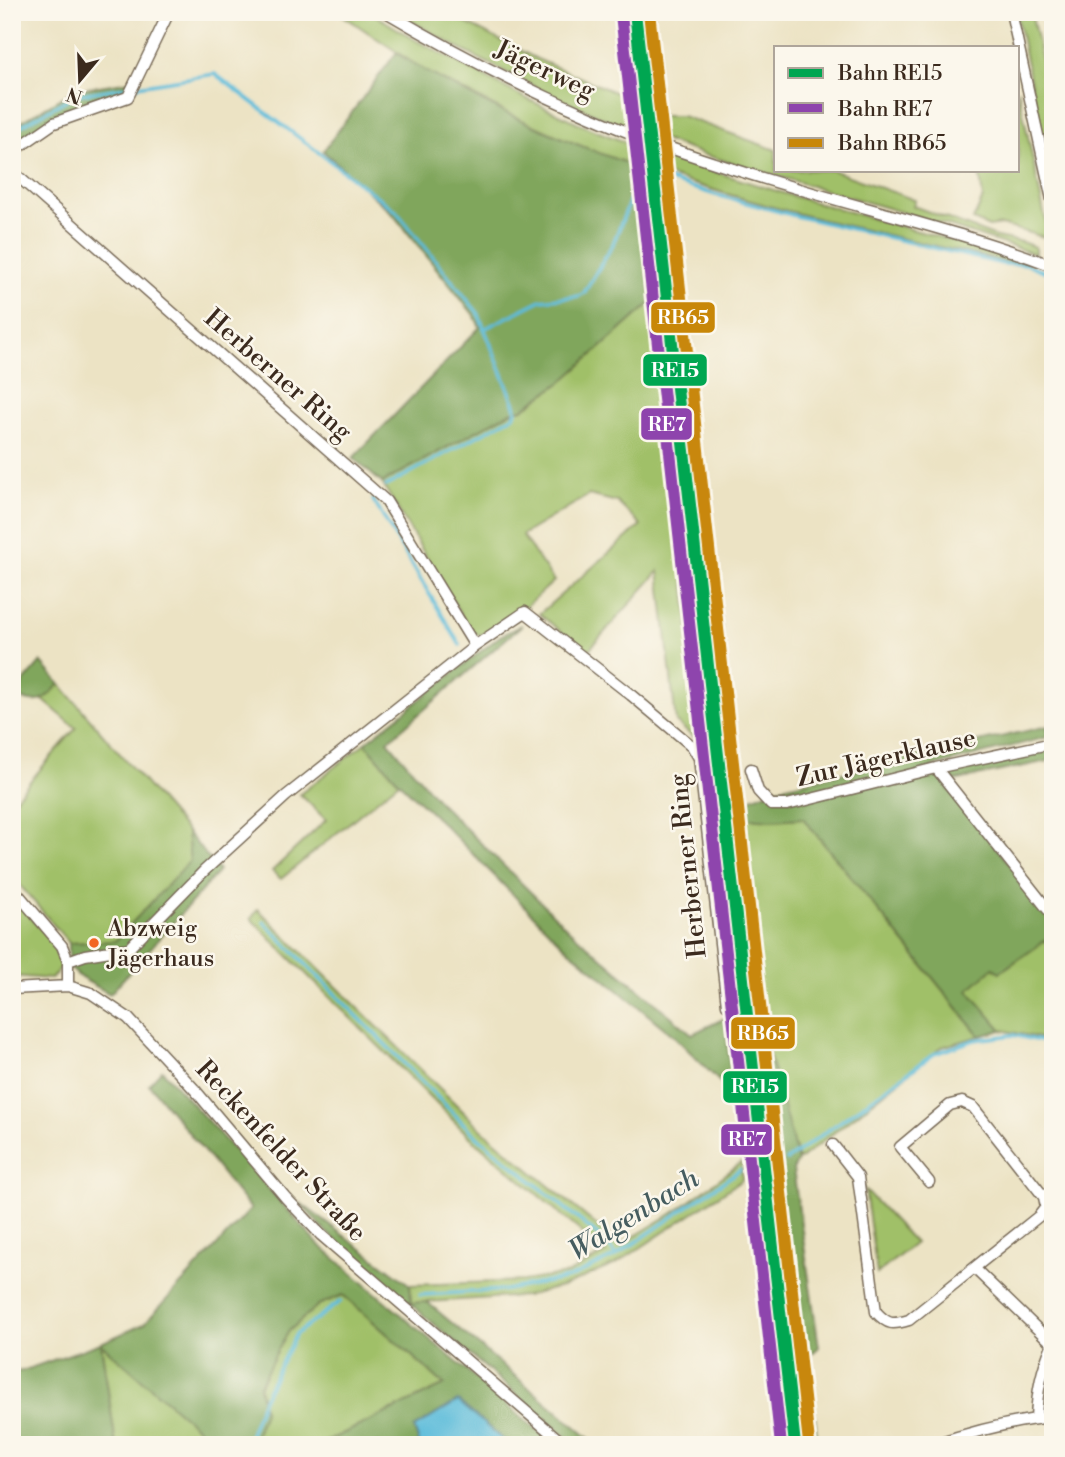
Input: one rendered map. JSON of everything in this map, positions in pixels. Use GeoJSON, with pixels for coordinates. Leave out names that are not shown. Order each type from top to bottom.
{"type":"FeatureCollection","features":[{"type":"Feature","properties":{"kind":"street"},"geometry":{"type":"LineString","coordinates":[[12,152],[54,123],[128,97],[169,12]]}},
{"type":"Feature","properties":{"kind":"street","name":"Jägerweg"},"geometry":{"type":"LineString","coordinates":[[386,12],[483,67],[615,127],[745,173],[971,238],[1053,266]]}},
{"type":"Feature","properties":{"kind":"street"},"geometry":{"type":"LineString","coordinates":[[1011,12],[1018,46]]}},
{"type":"Feature","properties":{"kind":"street"},"geometry":{"type":"LineString","coordinates":[[1020,53],[1053,204]]}},
{"type":"Feature","properties":{"kind":"street","name":"Herberner Ring"},"geometry":{"type":"LineString","coordinates":[[12,171],[386,501],[475,646]]}},
{"type":"Feature","properties":{"kind":"street","name":"Herberner Ring"},"geometry":{"type":"LineString","coordinates":[[68,961],[85,955],[129,948],[204,871],[286,796],[475,646],[526,612],[692,746],[699,758],[727,1005]]}},
{"type":"Feature","properties":{"kind":"street","name":"Zur Jägerklause"},"geometry":{"type":"LineString","coordinates":[[751,769],[758,791],[771,805],[787,805],[936,768],[1053,743]]}},
{"type":"Feature","properties":{"kind":"street"},"geometry":{"type":"LineString","coordinates":[[936,768],[1053,916]]}},
{"type":"Feature","properties":{"kind":"street"},"geometry":{"type":"LineString","coordinates":[[12,887],[62,946],[68,961],[68,986]]}},
{"type":"Feature","properties":{"kind":"street","name":"Reckenfelder Straße"},"geometry":{"type":"LineString","coordinates":[[12,989],[68,986],[91,993],[128,1018],[195,1090],[286,1198],[321,1235],[565,1445]]}},
{"type":"Feature","properties":{"kind":"street"},"geometry":{"type":"LineString","coordinates":[[833,1145],[858,1177],[876,1312],[885,1321],[895,1324],[909,1321],[1039,1216],[1046,1207],[1044,1197],[973,1107],[962,1102],[950,1105],[901,1147],[929,1182]]}},
{"type":"Feature","properties":{"kind":"street"},"geometry":{"type":"LineString","coordinates":[[974,1268],[1053,1343],[1039,1379],[1036,1419]]}},
{"type":"Feature","properties":{"kind":"street"},"geometry":{"type":"LineString","coordinates":[[932,1445],[962,1434],[1053,1417]]}},
{"type":"Feature","properties":{"kind":"green space"},"geometry":{"type":"Polygon","coordinates":[[[338,12],[370,12],[417,41],[523,97],[591,129],[633,145],[635,166],[511,115],[425,71],[338,12]]]}},
{"type":"Feature","properties":{"kind":"green space"},"geometry":{"type":"Polygon","coordinates":[[[396,12],[444,12],[537,59],[626,97],[630,129],[562,100],[464,51],[396,12]]]}},
{"type":"Feature","properties":{"kind":"green space"},"geometry":{"type":"Polygon","coordinates":[[[1016,12],[1031,12],[1053,112],[1053,189],[1016,12]]]}},
{"type":"Feature","properties":{"kind":"green space"},"geometry":{"type":"Polygon","coordinates":[[[396,53],[452,86],[512,116],[635,166],[652,302],[563,381],[522,409],[511,412],[382,483],[353,458],[480,327],[474,315],[392,213],[323,151],[396,53]]]}},
{"type":"Feature","properties":{"kind":"green space"},"geometry":{"type":"Polygon","coordinates":[[[131,81],[120,94],[52,120],[12,146],[12,127],[75,90],[131,81]]]}},
{"type":"Feature","properties":{"kind":"green space"},"geometry":{"type":"Polygon","coordinates":[[[1020,99],[1051,239],[1001,225],[989,227],[973,220],[983,198],[979,172],[1020,172],[1020,99]]]}},
{"type":"Feature","properties":{"kind":"green space"},"geometry":{"type":"Polygon","coordinates":[[[657,116],[682,116],[774,149],[774,172],[838,172],[915,200],[913,206],[996,237],[1035,247],[1035,254],[946,225],[705,155],[661,139],[657,116]]]}},
{"type":"Feature","properties":{"kind":"green space"},"geometry":{"type":"Polygon","coordinates":[[[664,156],[796,197],[1028,262],[1006,262],[836,223],[709,189],[667,175],[664,156]]]}},
{"type":"Feature","properties":{"kind":"green space"},"geometry":{"type":"Polygon","coordinates":[[[652,302],[676,494],[700,743],[676,722],[659,571],[587,652],[539,614],[641,525],[617,502],[589,495],[522,535],[554,581],[523,609],[482,635],[472,633],[382,483],[511,412],[523,409],[563,381],[652,302]]]}},
{"type":"Feature","properties":{"kind":"green space"},"geometry":{"type":"Polygon","coordinates":[[[692,444],[705,470],[727,678],[716,679],[690,448],[692,444]]]}},
{"type":"Feature","properties":{"kind":"green space"},"geometry":{"type":"Polygon","coordinates":[[[522,625],[388,741],[440,803],[569,930],[692,1034],[725,1018],[733,1095],[675,1037],[562,944],[399,782],[365,743],[500,636],[522,625]]]}},
{"type":"Feature","properties":{"kind":"green space"},"geometry":{"type":"Polygon","coordinates":[[[41,662],[60,684],[39,701],[28,701],[13,695],[41,662]]]}},
{"type":"Feature","properties":{"kind":"green space"},"geometry":{"type":"Polygon","coordinates":[[[60,684],[187,832],[190,861],[115,942],[69,943],[12,876],[12,802],[76,728],[43,700],[60,684]]]}},
{"type":"Feature","properties":{"kind":"green space"},"geometry":{"type":"Polygon","coordinates":[[[1048,726],[1048,737],[931,767],[1053,918],[1053,942],[1049,938],[1000,972],[993,968],[968,990],[1002,1030],[980,1036],[803,818],[770,820],[740,817],[737,804],[774,789],[1048,726]]]}},
{"type":"Feature","properties":{"kind":"green space"},"geometry":{"type":"Polygon","coordinates":[[[365,743],[399,782],[281,879],[272,871],[326,820],[300,794],[365,743]]]}},
{"type":"Feature","properties":{"kind":"green space"},"geometry":{"type":"Polygon","coordinates":[[[1053,750],[1053,760],[954,781],[946,772],[1053,750]]]}},
{"type":"Feature","properties":{"kind":"green space"},"geometry":{"type":"Polygon","coordinates":[[[740,817],[770,820],[803,818],[980,1036],[942,1047],[798,1161],[760,1022],[740,817]]]}},
{"type":"Feature","properties":{"kind":"green space"},"geometry":{"type":"Polygon","coordinates":[[[187,832],[219,871],[110,994],[81,978],[69,967],[69,943],[115,941],[190,861],[187,832]]]}},
{"type":"Feature","properties":{"kind":"green space"},"geometry":{"type":"Polygon","coordinates":[[[12,895],[57,948],[61,967],[51,979],[12,976],[12,895]]]}},
{"type":"Feature","properties":{"kind":"green space"},"geometry":{"type":"Polygon","coordinates":[[[258,909],[482,1130],[620,1245],[679,1209],[742,1162],[742,1180],[616,1264],[564,1286],[526,1296],[411,1303],[410,1285],[523,1281],[567,1274],[606,1253],[469,1136],[251,919],[258,909]]]}},
{"type":"Feature","properties":{"kind":"green space"},"geometry":{"type":"Polygon","coordinates":[[[1049,938],[1053,942],[1053,1041],[1002,1030],[967,990],[993,968],[1000,972],[1049,938]]]}},
{"type":"Feature","properties":{"kind":"green space"},"geometry":{"type":"Polygon","coordinates":[[[760,1022],[798,1161],[793,1169],[819,1347],[808,1357],[818,1445],[804,1445],[755,1036],[760,1022]]]}},
{"type":"Feature","properties":{"kind":"green space"},"geometry":{"type":"Polygon","coordinates":[[[162,1070],[318,1244],[554,1445],[509,1445],[458,1401],[414,1428],[420,1445],[319,1445],[445,1385],[343,1295],[318,1305],[289,1331],[259,1387],[264,1412],[252,1445],[217,1445],[101,1344],[116,1445],[12,1445],[12,1372],[22,1371],[101,1343],[144,1324],[251,1209],[149,1084],[162,1070]]]}},
{"type":"Feature","properties":{"kind":"green space"},"geometry":{"type":"Polygon","coordinates":[[[865,1190],[915,1243],[877,1274],[865,1190]]]}},
{"type":"Feature","properties":{"kind":"green space"},"geometry":{"type":"Polygon","coordinates":[[[299,1202],[410,1285],[411,1303],[427,1302],[594,1445],[576,1445],[325,1231],[299,1202]]]}},
{"type":"Feature","properties":{"kind":"green space"},"geometry":{"type":"Polygon","coordinates":[[[343,1295],[445,1385],[319,1445],[252,1445],[264,1412],[259,1387],[289,1331],[318,1305],[343,1295]]]}},
{"type":"Feature","properties":{"kind":"green space"},"geometry":{"type":"Polygon","coordinates":[[[101,1343],[217,1445],[116,1445],[101,1343]]]}},
{"type":"Feature","properties":{"kind":"water"},"geometry":{"type":"Polygon","coordinates":[[[458,1401],[509,1445],[420,1445],[414,1428],[458,1401]]]}},
{"type":"Feature","properties":{"kind":"waterway"},"geometry":{"type":"LineString","coordinates":[[137,86],[215,74],[396,211],[478,313],[515,405],[514,416],[386,486]]}},
{"type":"Feature","properties":{"kind":"waterway"},"geometry":{"type":"LineString","coordinates":[[12,131],[75,95],[126,87]]}},
{"type":"Feature","properties":{"kind":"waterway"},"geometry":{"type":"LineString","coordinates":[[667,180],[800,217],[1003,264],[1027,264],[1053,275]]}},
{"type":"Feature","properties":{"kind":"waterway"},"geometry":{"type":"LineString","coordinates":[[484,329],[541,300],[579,296],[584,293],[613,244],[634,190],[641,184]]}},
{"type":"Feature","properties":{"kind":"waterway"},"geometry":{"type":"LineString","coordinates":[[373,500],[460,645]]}},
{"type":"Feature","properties":{"kind":"waterway"},"geometry":{"type":"LineString","coordinates":[[264,922],[473,1133],[605,1241],[616,1256]]}},
{"type":"Feature","properties":{"kind":"waterway","name":"Walgenbach"},"geometry":{"type":"LineString","coordinates":[[787,1160],[934,1054],[974,1040],[1013,1035],[1053,1044]]}},
{"type":"Feature","properties":{"kind":"waterway","name":"Walgenbach"},"geometry":{"type":"LineString","coordinates":[[420,1295],[506,1290],[569,1278],[616,1256],[740,1170]]}},
{"type":"Feature","properties":{"kind":"waterway","name":"Walgenbach"},"geometry":{"type":"LineString","coordinates":[[246,1445],[263,1399],[296,1334],[341,1301]]}},
{"type":"Feature","properties":{"kind":"rail line","name":"RE15"},"geometry":{"type":"LineString","coordinates":[[635,12],[795,1445]]}},
{"type":"Feature","properties":{"kind":"rail line","name":"RB65"},"geometry":{"type":"LineString","coordinates":[[649,12],[809,1443]]}},
{"type":"Feature","properties":{"kind":"rail line","name":"RE7"},"geometry":{"type":"LineString","coordinates":[[621,14],[781,1445]]}},
{"type":"Feature","properties":{"kind":"place","name":"Abzweig Jägerhaus"},"geometry":{"type":"Point","coordinates":[94,943]}}]}
